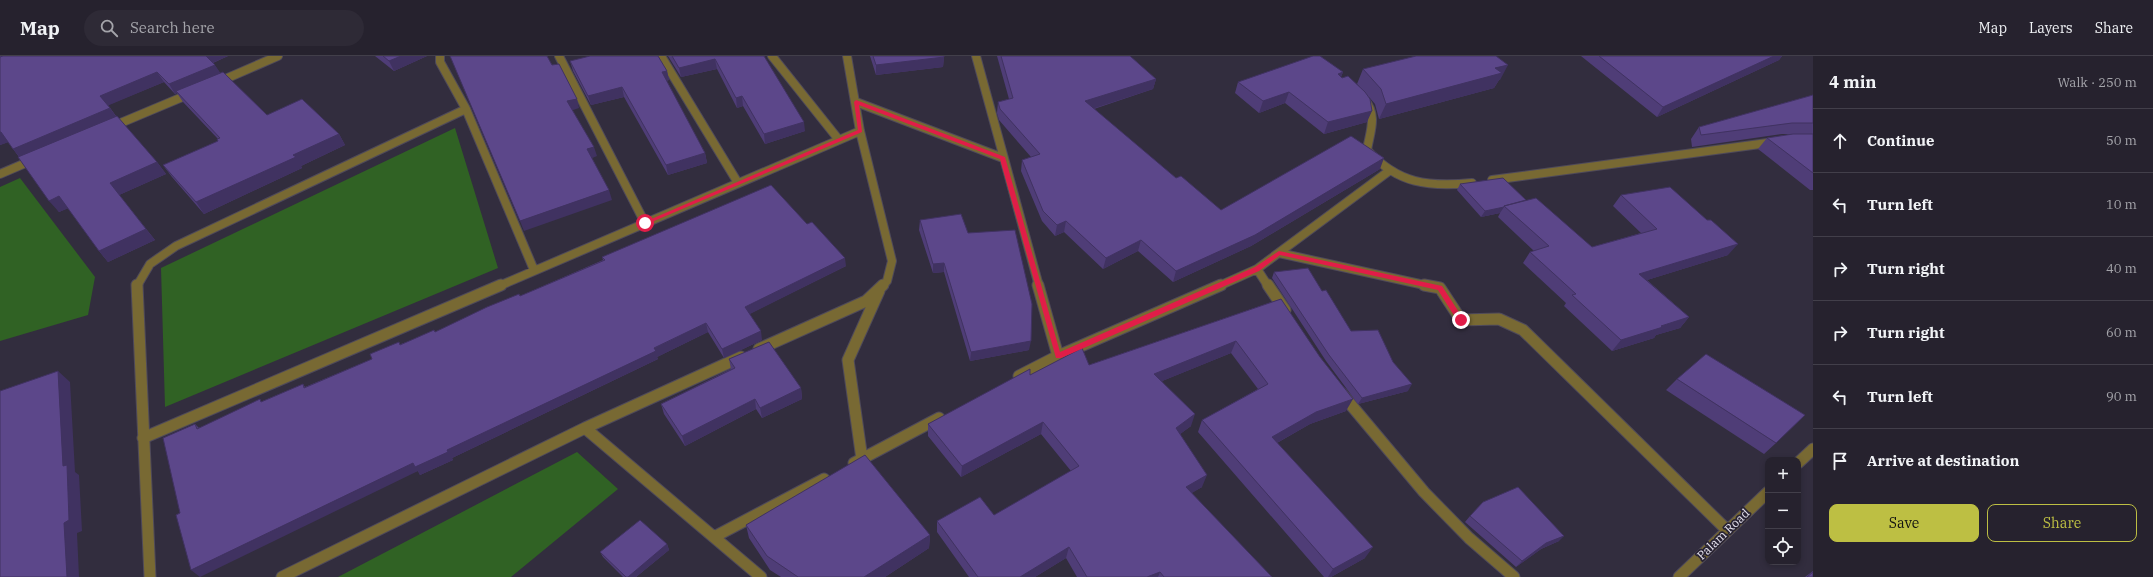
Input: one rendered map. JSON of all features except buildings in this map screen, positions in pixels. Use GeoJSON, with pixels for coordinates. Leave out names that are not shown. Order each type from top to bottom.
{"type":"FeatureCollection","features":[{"type":"Feature","properties":{"kind":"street"},"geometry":{"type":"LineString","coordinates":[[102,130],[278,56]]}},
{"type":"Feature","properties":{"kind":"street"},"geometry":{"type":"LineString","coordinates":[[440,56],[440,62],[466,109],[534,270]]}},
{"type":"Feature","properties":{"kind":"street"},"geometry":{"type":"LineString","coordinates":[[559,56],[645,223]]}},
{"type":"Feature","properties":{"kind":"street"},"geometry":{"type":"LineString","coordinates":[[661,56],[738,183]]}},
{"type":"Feature","properties":{"kind":"street"},"geometry":{"type":"LineString","coordinates":[[772,56],[839,140]]}},
{"type":"Feature","properties":{"kind":"street"},"geometry":{"type":"LineString","coordinates":[[282,577],[585,428],[866,300],[887,281],[892,261],[860,131],[848,56]]}},
{"type":"Feature","properties":{"kind":"street"},"geometry":{"type":"LineString","coordinates":[[976,56],[1058,356]]}},
{"type":"Feature","properties":{"kind":"street"},"geometry":{"type":"LineString","coordinates":[[1358,95],[1373,109],[1373,120],[1367,150],[1389,171],[1411,181],[1430,186],[1452,185],[1783,140]]}},
{"type":"Feature","properties":{"kind":"street"},"geometry":{"type":"LineString","coordinates":[[856,102],[1003,158]]}},
{"type":"Feature","properties":{"kind":"street"},"geometry":{"type":"LineString","coordinates":[[150,577],[137,283],[150,264],[176,246],[466,109]]}},
{"type":"Feature","properties":{"kind":"street"},"geometry":{"type":"LineString","coordinates":[[143,438],[860,131]]}},
{"type":"Feature","properties":{"kind":"street"},"geometry":{"type":"LineString","coordinates":[[0,174],[44,155]]}},
{"type":"Feature","properties":{"kind":"street"},"geometry":{"type":"LineString","coordinates":[[1009,382],[1058,356],[1257,269],[1389,171]]}},
{"type":"Feature","properties":{"kind":"street"},"geometry":{"type":"LineString","coordinates":[[1279,253],[1440,288],[1461,320],[1499,319],[1523,330],[1727,530]]}},
{"type":"Feature","properties":{"kind":"street"},"geometry":{"type":"LineString","coordinates":[[1257,269],[1292,321]]}},
{"type":"Feature","properties":{"kind":"street"},"geometry":{"type":"LineString","coordinates":[[862,459],[848,360],[881,286]]}},
{"type":"Feature","properties":{"kind":"street"},"geometry":{"type":"LineString","coordinates":[[1336,385],[1424,492],[1469,538],[1514,577]]}},
{"type":"Feature","properties":{"kind":"street"},"geometry":{"type":"LineString","coordinates":[[848,467],[946,415]]}},
{"type":"Feature","properties":{"kind":"street"},"geometry":{"type":"LineString","coordinates":[[585,428],[761,577]]}},
{"type":"Feature","properties":{"kind":"street"},"geometry":{"type":"LineString","coordinates":[[1801,460],[1813,449]]}},
{"type":"Feature","properties":{"kind":"street"},"geometry":{"type":"LineString","coordinates":[[714,538],[834,474]]}},
{"type":"Feature","properties":{"kind":"street","name":"Palam Road"},"geometry":{"type":"LineString","coordinates":[[1679,577],[1767,493]]}},
{"type":"Feature","properties":{"kind":"green space"},"geometry":{"type":"Polygon","coordinates":[[[455,128],[498,268],[165,407],[161,268],[455,128]]]}},
{"type":"Feature","properties":{"kind":"green space"},"geometry":{"type":"Polygon","coordinates":[[[20,178],[95,277],[88,315],[0,341],[0,187],[20,178]]]}},
{"type":"Feature","properties":{"kind":"green space"},"geometry":{"type":"Polygon","coordinates":[[[577,452],[618,489],[511,577],[338,577],[577,452]]]}},
{"type":"Feature","properties":{"kind":"route"},"geometry":{"type":"LineString","coordinates":[[645,223],[860,131],[856,102],[1003,158],[1058,356],[1257,269],[1279,253],[1440,288],[1461,320]]}}]}
